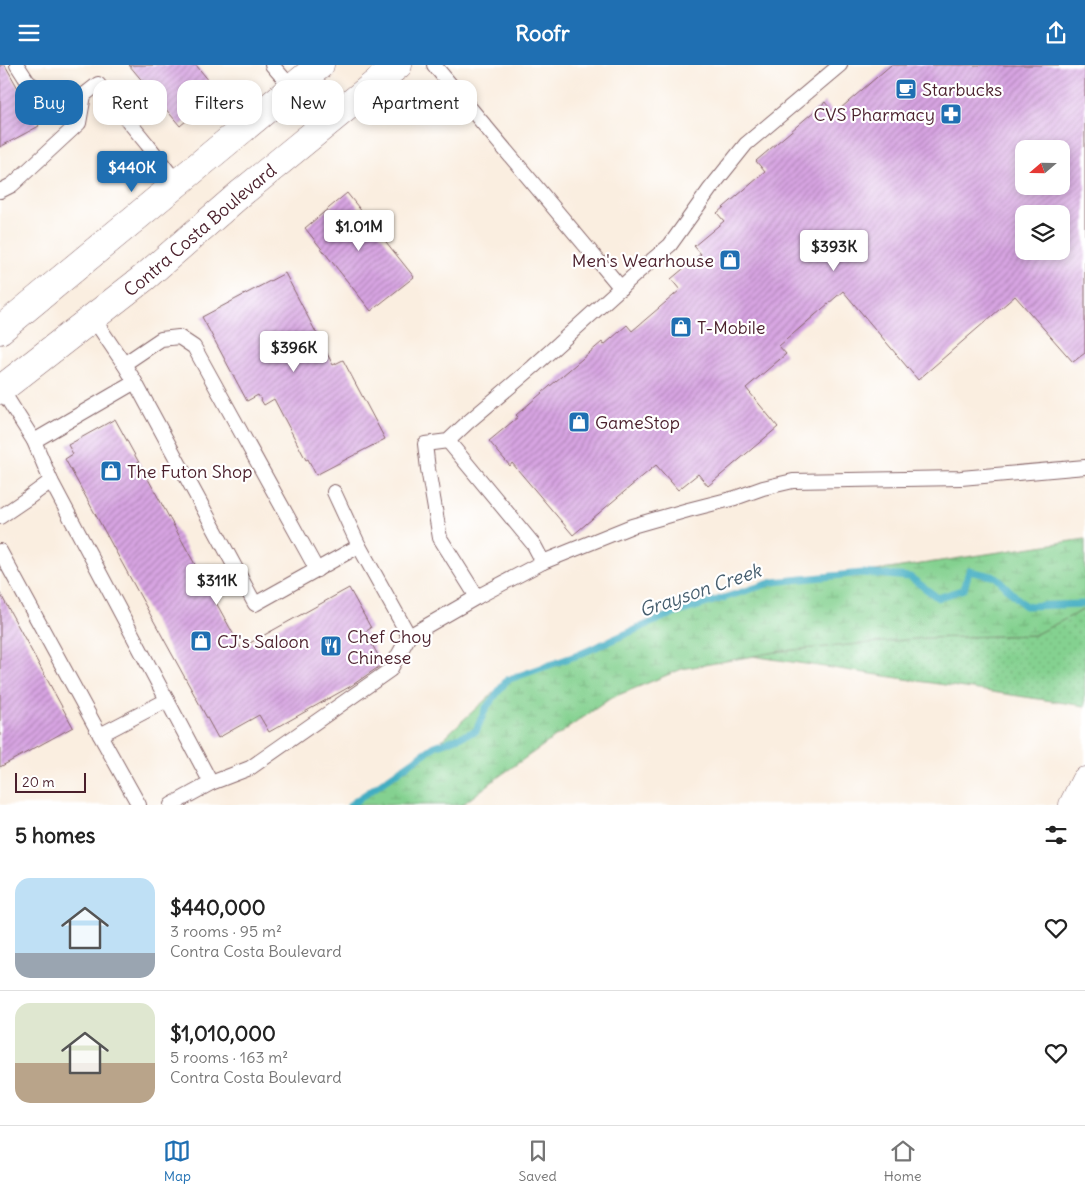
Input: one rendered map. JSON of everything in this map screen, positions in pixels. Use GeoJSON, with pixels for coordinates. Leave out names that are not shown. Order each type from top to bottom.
{"type":"FeatureCollection","features":[{"type":"Feature","properties":{"kind":"main road"},"geometry":{"type":"LineString","coordinates":[[302,80],[320,65]]}},
{"type":"Feature","properties":{"kind":"main road","name":"Contra Costa Boulevard"},"geometry":{"type":"LineString","coordinates":[[1,389],[145,277],[239,195],[398,65]]}},
{"type":"Feature","properties":{"kind":"main road"},"geometry":{"type":"LineString","coordinates":[[0,330],[272,105]]}},
{"type":"Feature","properties":{"kind":"main road"},"geometry":{"type":"LineString","coordinates":[[1073,805],[1085,781]]}},
{"type":"Feature","properties":{"kind":"lane"},"geometry":{"type":"LineString","coordinates":[[17,65],[28,82],[48,95],[84,95],[98,84],[177,183]]}},
{"type":"Feature","properties":{"kind":"lane"},"geometry":{"type":"LineString","coordinates":[[272,65],[285,80]]}},
{"type":"Feature","properties":{"kind":"lane"},"geometry":{"type":"LineString","coordinates":[[434,65],[621,288]]}},
{"type":"Feature","properties":{"kind":"lane"},"geometry":{"type":"LineString","coordinates":[[477,597],[440,538],[425,444],[448,441],[670,245],[710,189],[746,144],[840,65]]}},
{"type":"Feature","properties":{"kind":"lane"},"geometry":{"type":"LineString","coordinates":[[0,191],[12,185],[79,123],[84,95]]}},
{"type":"Feature","properties":{"kind":"lane"},"geometry":{"type":"LineString","coordinates":[[93,318],[135,382],[255,604],[359,546]]}},
{"type":"Feature","properties":{"kind":"lane"},"geometry":{"type":"LineString","coordinates":[[124,364],[161,339],[178,337],[194,347],[317,570]]}},
{"type":"Feature","properties":{"kind":"lane"},"geometry":{"type":"LineString","coordinates":[[34,441],[135,382]]}},
{"type":"Feature","properties":{"kind":"lane"},"geometry":{"type":"LineString","coordinates":[[1,389],[34,441],[51,481],[211,783]]}},
{"type":"Feature","properties":{"kind":"lane"},"geometry":{"type":"LineString","coordinates":[[448,441],[534,545],[543,562]]}},
{"type":"Feature","properties":{"kind":"lane"},"geometry":{"type":"LineString","coordinates":[[171,805],[211,783],[250,768],[390,670],[408,636],[543,562],[632,526],[793,481],[961,478],[1085,467]]}},
{"type":"Feature","properties":{"kind":"lane"},"geometry":{"type":"LineString","coordinates":[[0,517],[51,481]]}},
{"type":"Feature","properties":{"kind":"lane"},"geometry":{"type":"LineString","coordinates":[[334,492],[359,546],[408,636]]}},
{"type":"Feature","properties":{"kind":"lane"},"geometry":{"type":"LineString","coordinates":[[0,551],[140,805]]}},
{"type":"Feature","properties":{"kind":"lane"},"geometry":{"type":"LineString","coordinates":[[100,735],[167,700]]}},
{"type":"Feature","properties":{"kind":"green space"},"geometry":{"type":"Polygon","coordinates":[[[1085,539],[1085,609],[1034,635],[926,638],[781,651],[682,669],[611,698],[501,775],[462,805],[350,805],[435,746],[507,680],[578,655],[664,617],[773,582],[862,573],[1085,539]]]}},
{"type":"Feature","properties":{"kind":"green space"},"geometry":{"type":"Polygon","coordinates":[[[1085,609],[1085,706],[752,656],[781,651],[926,638],[1034,635],[1085,609]]]}},
{"type":"Feature","properties":{"kind":"building"},"geometry":{"type":"Polygon","coordinates":[[[0,65],[5,65],[15,83],[15,125],[39,126],[0,147],[0,65]]]}},
{"type":"Feature","properties":{"kind":"building"},"geometry":{"type":"Polygon","coordinates":[[[129,65],[196,65],[208,80],[177,80],[177,122],[167,110],[167,80],[142,80],[129,65]]]}},
{"type":"Feature","properties":{"kind":"building"},"geometry":{"type":"Polygon","coordinates":[[[891,65],[1085,65],[1085,353],[1073,362],[1015,296],[918,380],[843,291],[779,346],[786,354],[746,388],[778,427],[708,486],[698,474],[678,490],[656,465],[573,535],[512,463],[510,466],[489,441],[518,417],[516,415],[602,342],[604,345],[627,325],[632,331],[680,290],[671,279],[701,254],[694,246],[724,221],[717,213],[765,172],[756,161],[825,102],[834,114],[891,65]]]}},
{"type":"Feature","properties":{"kind":"building"},"geometry":{"type":"Polygon","coordinates":[[[347,193],[414,277],[371,311],[305,228],[347,193]]]}},
{"type":"Feature","properties":{"kind":"building"},"geometry":{"type":"Polygon","coordinates":[[[285,273],[333,365],[343,360],[385,439],[316,475],[274,399],[264,405],[258,395],[247,401],[202,317],[285,273]]]}},
{"type":"Feature","properties":{"kind":"building"},"geometry":{"type":"Polygon","coordinates":[[[115,419],[241,648],[349,588],[371,628],[365,632],[383,664],[351,686],[269,732],[259,715],[218,738],[65,459],[73,454],[68,445],[115,419]]]}},
{"type":"Feature","properties":{"kind":"building"},"geometry":{"type":"Polygon","coordinates":[[[0,593],[73,727],[0,767],[0,593]]]}},
{"type":"Feature","properties":{"kind":"waterway","name":"Grayson Creek"},"geometry":{"type":"LineString","coordinates":[[350,805],[435,746],[476,731],[486,708],[507,680],[578,655],[664,617],[773,582],[862,573],[910,577],[938,598],[964,589],[969,571],[996,577],[1025,606],[1085,604]]}},
{"type":"Feature","properties":{"kind":"place","name":"Starbucks"},"geometry":{"type":"Point","coordinates":[906,89]}},
{"type":"Feature","properties":{"kind":"place","name":"CVS Pharmacy"},"geometry":{"type":"Point","coordinates":[951,114]}},
{"type":"Feature","properties":{"kind":"place","name":"Men's Wearhouse"},"geometry":{"type":"Point","coordinates":[730,260]}},
{"type":"Feature","properties":{"kind":"place","name":"T-Mobile"},"geometry":{"type":"Point","coordinates":[681,327]}},
{"type":"Feature","properties":{"kind":"place","name":"GameStop"},"geometry":{"type":"Point","coordinates":[579,422]}},
{"type":"Feature","properties":{"kind":"place","name":"The Futon Shop"},"geometry":{"type":"Point","coordinates":[111,471]}},
{"type":"Feature","properties":{"kind":"place","name":"CJ's Saloon"},"geometry":{"type":"Point","coordinates":[201,641]}},
{"type":"Feature","properties":{"kind":"place","name":"Chef Choy Chinese"},"geometry":{"type":"Point","coordinates":[331,646]}}]}
